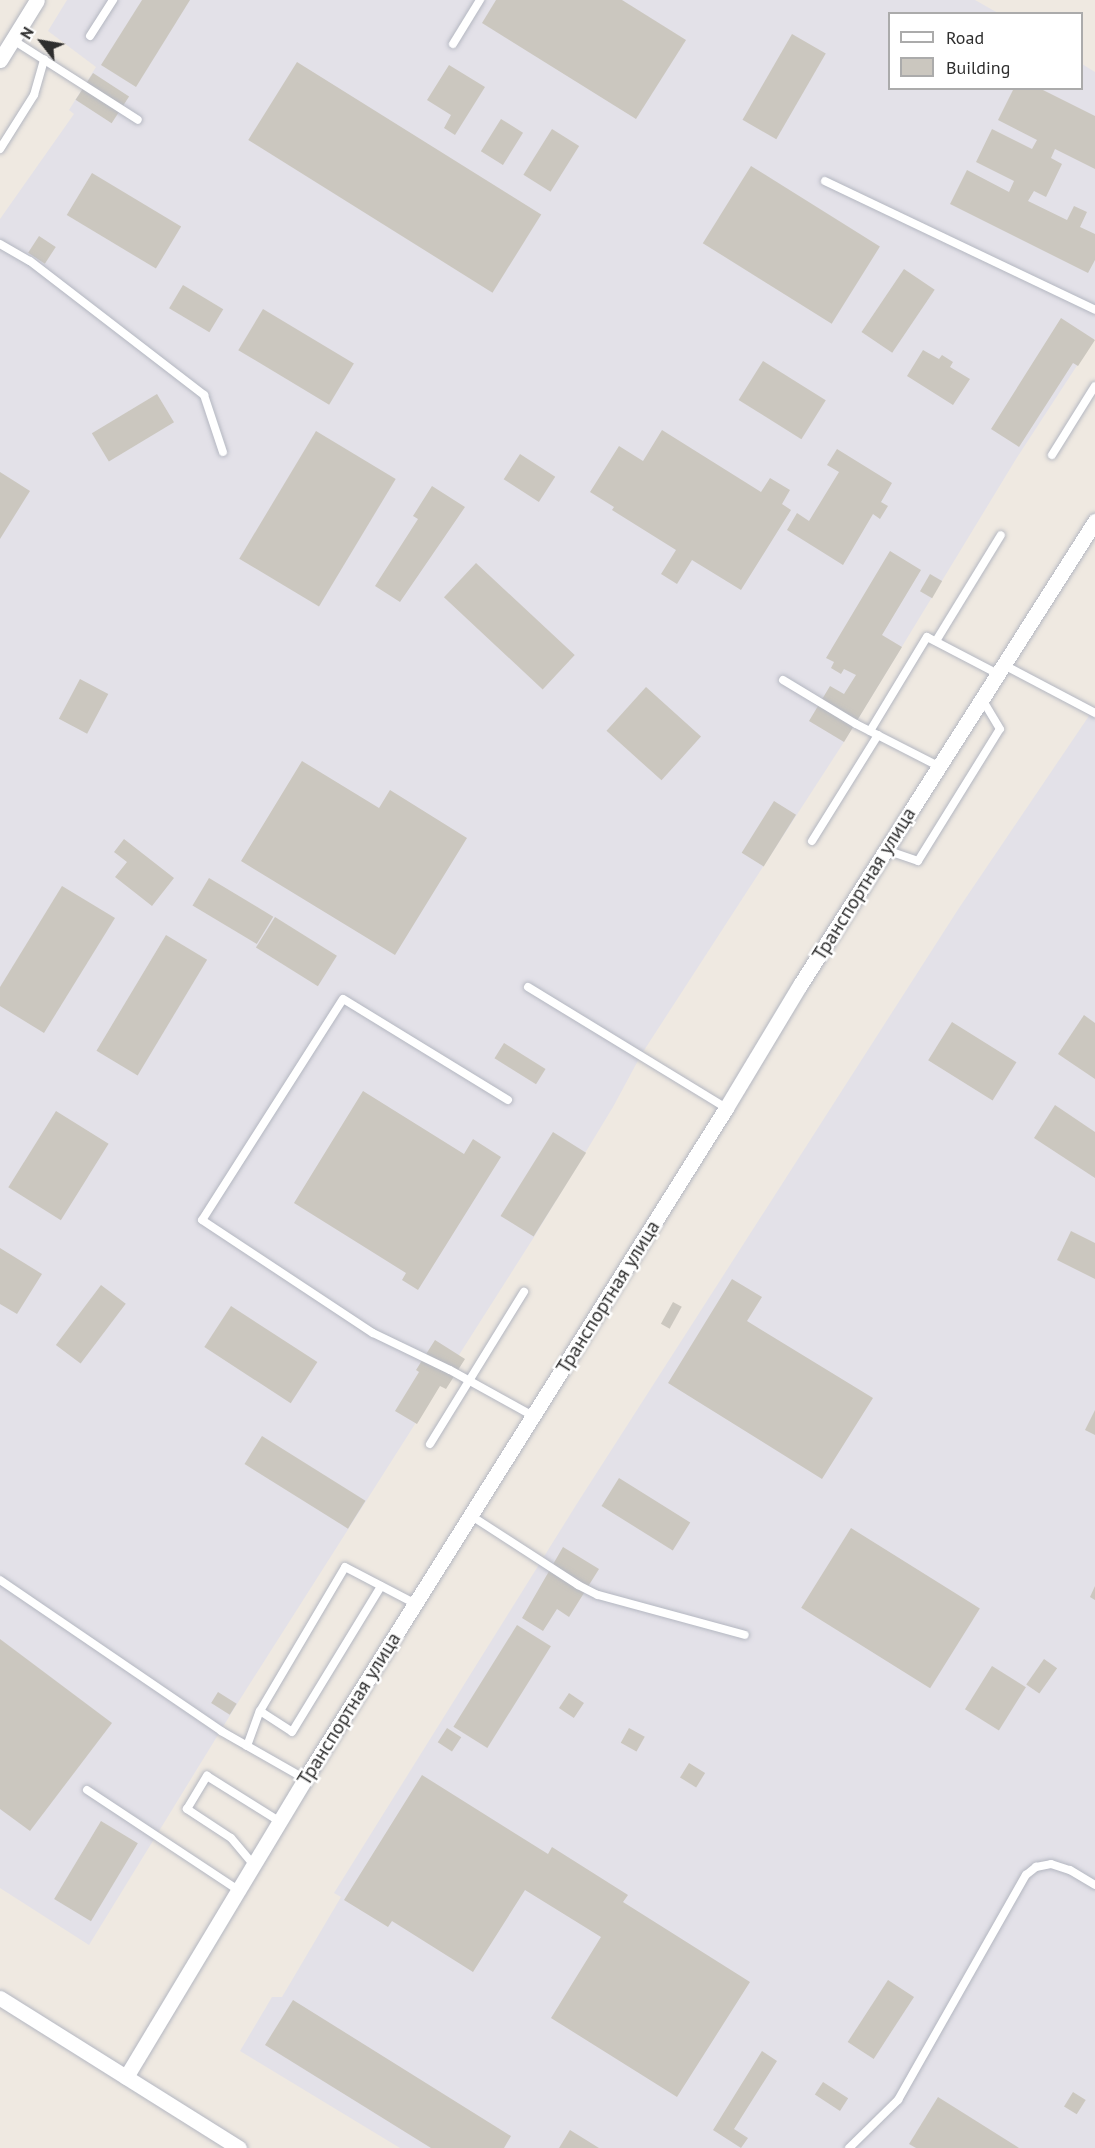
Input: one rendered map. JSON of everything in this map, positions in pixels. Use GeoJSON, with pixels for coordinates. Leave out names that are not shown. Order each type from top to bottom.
{"type":"FeatureCollection","features":[{"type":"Feature","properties":{"kind":"street"},"geometry":{"type":"LineString","coordinates":[[0,60],[37,0]]}},
{"type":"Feature","properties":{"kind":"street","name":"Транспортная улица"},"geometry":{"type":"LineString","coordinates":[[126,2077],[279,1821],[414,1603],[726,1108],[800,985],[1095,521]]}},
{"type":"Feature","properties":{"kind":"street"},"geometry":{"type":"LineString","coordinates":[[0,1998],[239,2148]]}},
{"type":"Feature","properties":{"kind":"lane"},"geometry":{"type":"LineString","coordinates":[[90,36],[113,0]]}},
{"type":"Feature","properties":{"kind":"lane"},"geometry":{"type":"LineString","coordinates":[[453,44],[480,0]]}},
{"type":"Feature","properties":{"kind":"lane"},"geometry":{"type":"LineString","coordinates":[[13,40],[138,120]]}},
{"type":"Feature","properties":{"kind":"lane"},"geometry":{"type":"LineString","coordinates":[[0,149],[34,95],[44,59]]}},
{"type":"Feature","properties":{"kind":"lane"},"geometry":{"type":"LineString","coordinates":[[825,181],[1095,310]]}},
{"type":"Feature","properties":{"kind":"lane"},"geometry":{"type":"LineString","coordinates":[[0,244],[30,261],[204,395],[223,452]]}},
{"type":"Feature","properties":{"kind":"lane"},"geometry":{"type":"LineString","coordinates":[[1053,455],[1095,386]]}},
{"type":"Feature","properties":{"kind":"lane"},"geometry":{"type":"LineString","coordinates":[[936,641],[1001,535]]}},
{"type":"Feature","properties":{"kind":"lane"},"geometry":{"type":"LineString","coordinates":[[812,841],[927,637],[1095,713]]}},
{"type":"Feature","properties":{"kind":"lane"},"geometry":{"type":"LineString","coordinates":[[783,680],[874,733],[939,766]]}},
{"type":"Feature","properties":{"kind":"lane"},"geometry":{"type":"LineString","coordinates":[[886,850],[918,861],[1000,729],[982,699]]}},
{"type":"Feature","properties":{"kind":"lane"},"geometry":{"type":"LineString","coordinates":[[528,987],[726,1108]]}},
{"type":"Feature","properties":{"kind":"lane"},"geometry":{"type":"LineString","coordinates":[[508,1100],[343,999],[202,1220],[373,1333],[469,1380],[532,1416]]}},
{"type":"Feature","properties":{"kind":"lane"},"geometry":{"type":"LineString","coordinates":[[430,1444],[524,1292]]}},
{"type":"Feature","properties":{"kind":"lane"},"geometry":{"type":"LineString","coordinates":[[470,1515],[578,1586],[598,1595],[745,1635]]}},
{"type":"Feature","properties":{"kind":"lane"},"geometry":{"type":"LineString","coordinates":[[247,1746],[260,1711],[345,1567],[414,1603]]}},
{"type":"Feature","properties":{"kind":"lane"},"geometry":{"type":"LineString","coordinates":[[0,1580],[221,1731],[305,1779]]}},
{"type":"Feature","properties":{"kind":"lane"},"geometry":{"type":"LineString","coordinates":[[260,1711],[292,1732],[381,1586]]}},
{"type":"Feature","properties":{"kind":"lane"},"geometry":{"type":"LineString","coordinates":[[254,1864],[231,1838],[187,1809],[207,1776],[279,1821]]}},
{"type":"Feature","properties":{"kind":"lane"},"geometry":{"type":"LineString","coordinates":[[87,1790],[238,1890]]}},
{"type":"Feature","properties":{"kind":"lane"},"geometry":{"type":"LineString","coordinates":[[849,2148],[898,2100],[1026,1875],[1036,1867],[1051,1864],[1070,1870],[1095,1885]]}},
{"type":"Feature","properties":{"kind":"shaded area"},"geometry":{"type":"Polygon","coordinates":[[[67,0],[975,0],[996,12],[888,12],[888,90],[1083,90],[1083,65],[1095,72],[1095,338],[1016,459],[844,742],[641,1055],[613,1107],[534,1237],[237,1704],[89,1945],[0,1888],[0,219],[74,114],[69,110],[96,67],[48,31],[67,0]]]}},
{"type":"Feature","properties":{"kind":"shaded area"},"geometry":{"type":"Polygon","coordinates":[[[1095,707],[1095,2148],[400,2148],[240,2051],[272,1997],[282,1997],[341,1897],[334,1893],[578,1502],[959,908],[1095,707]]]}},
{"type":"Feature","properties":{"kind":"building"},"geometry":{"type":"Polygon","coordinates":[[[142,0],[190,0],[136,87],[101,65],[142,0]]]}},
{"type":"Feature","properties":{"kind":"building"},"geometry":{"type":"Polygon","coordinates":[[[496,0],[622,0],[686,40],[636,119],[482,23],[496,0]]]}},
{"type":"Feature","properties":{"kind":"building"},"geometry":{"type":"Polygon","coordinates":[[[792,34],[826,54],[776,139],[742,120],[792,34]]]}},
{"type":"Feature","properties":{"kind":"building"},"geometry":{"type":"Polygon","coordinates":[[[297,62],[541,215],[492,293],[248,140],[297,62]]]}},
{"type":"Feature","properties":{"kind":"building"},"geometry":{"type":"Polygon","coordinates":[[[449,65],[485,87],[455,135],[444,128],[451,115],[427,100],[449,65]]]}},
{"type":"Feature","properties":{"kind":"building"},"geometry":{"type":"Polygon","coordinates":[[[93,73],[129,96],[112,123],[76,100],[93,73]]]}},
{"type":"Feature","properties":{"kind":"building"},"geometry":{"type":"Polygon","coordinates":[[[1013,90],[1043,90],[1095,116],[1095,169],[1055,149],[1051,158],[1062,164],[1046,197],[1034,191],[1028,201],[1067,220],[1074,206],[1087,212],[1080,227],[1095,234],[1095,260],[1088,273],[950,204],[967,170],[1009,192],[1014,181],[976,162],[992,129],[1032,149],[1037,140],[998,120],[1013,90]]]}},
{"type":"Feature","properties":{"kind":"building"},"geometry":{"type":"Polygon","coordinates":[[[501,119],[523,133],[503,165],[481,151],[501,119]]]}},
{"type":"Feature","properties":{"kind":"building"},"geometry":{"type":"Polygon","coordinates":[[[552,129],[579,146],[551,192],[523,175],[552,129]]]}},
{"type":"Feature","properties":{"kind":"building"},"geometry":{"type":"Polygon","coordinates":[[[751,166],[880,247],[832,324],[703,243],[751,166]]]}},
{"type":"Feature","properties":{"kind":"building"},"geometry":{"type":"Polygon","coordinates":[[[92,173],[181,227],[156,269],[67,215],[92,173]]]}},
{"type":"Feature","properties":{"kind":"building"},"geometry":{"type":"Polygon","coordinates":[[[39,236],[56,247],[45,264],[28,253],[39,236]]]}},
{"type":"Feature","properties":{"kind":"building"},"geometry":{"type":"Polygon","coordinates":[[[904,269],[935,290],[892,353],[862,332],[904,269]]]}},
{"type":"Feature","properties":{"kind":"building"},"geometry":{"type":"Polygon","coordinates":[[[183,285],[223,309],[209,332],[169,308],[183,285]]]}},
{"type":"Feature","properties":{"kind":"building"},"geometry":{"type":"Polygon","coordinates":[[[263,309],[354,364],[329,405],[238,350],[263,309]]]}},
{"type":"Feature","properties":{"kind":"building"},"geometry":{"type":"Polygon","coordinates":[[[1061,318],[1095,340],[1078,366],[1073,363],[1019,447],[991,429],[1061,318]]]}},
{"type":"Feature","properties":{"kind":"building"},"geometry":{"type":"Polygon","coordinates":[[[923,350],[939,359],[942,355],[953,362],[950,367],[970,379],[953,405],[907,376],[923,350]]]}},
{"type":"Feature","properties":{"kind":"building"},"geometry":{"type":"Polygon","coordinates":[[[763,361],[826,400],[801,439],[739,400],[763,361]]]}},
{"type":"Feature","properties":{"kind":"building"},"geometry":{"type":"Polygon","coordinates":[[[157,394],[174,422],[109,461],[92,433],[157,394]]]}},
{"type":"Feature","properties":{"kind":"building"},"geometry":{"type":"Polygon","coordinates":[[[662,430],[761,492],[770,478],[790,490],[782,504],[791,510],[741,590],[692,560],[677,584],[661,574],[676,550],[612,510],[614,507],[590,492],[619,446],[643,461],[662,430]]]}},
{"type":"Feature","properties":{"kind":"building"},"geometry":{"type":"Polygon","coordinates":[[[316,431],[396,479],[319,607],[239,559],[316,431]]]}},
{"type":"Feature","properties":{"kind":"building"},"geometry":{"type":"Polygon","coordinates":[[[837,449],[892,483],[881,502],[888,506],[880,519],[873,514],[843,565],[787,530],[797,513],[809,521],[839,472],[827,465],[837,449]]]}},
{"type":"Feature","properties":{"kind":"building"},"geometry":{"type":"Polygon","coordinates":[[[520,454],[555,477],[539,502],[504,479],[520,454]]]}},
{"type":"Feature","properties":{"kind":"building"},"geometry":{"type":"Polygon","coordinates":[[[0,472],[30,491],[0,539],[0,472]]]}},
{"type":"Feature","properties":{"kind":"building"},"geometry":{"type":"Polygon","coordinates":[[[432,486],[465,507],[400,602],[375,586],[418,519],[413,516],[432,486]]]}},
{"type":"Feature","properties":{"kind":"building"},"geometry":{"type":"Polygon","coordinates":[[[890,551],[921,570],[882,635],[902,647],[844,742],[809,721],[830,686],[844,694],[856,675],[844,669],[841,674],[831,668],[834,662],[826,658],[890,551]]]}},
{"type":"Feature","properties":{"kind":"building"},"geometry":{"type":"Polygon","coordinates":[[[476,563],[575,655],[543,689],[444,597],[476,563]]]}},
{"type":"Feature","properties":{"kind":"building"},"geometry":{"type":"Polygon","coordinates":[[[930,574],[942,581],[932,598],[920,591],[930,574]]]}},
{"type":"Feature","properties":{"kind":"building"},"geometry":{"type":"Polygon","coordinates":[[[80,679],[108,694],[87,734],[59,719],[80,679]]]}},
{"type":"Feature","properties":{"kind":"building"},"geometry":{"type":"Polygon","coordinates":[[[646,687],[701,737],[662,780],[607,731],[646,687]]]}},
{"type":"Feature","properties":{"kind":"building"},"geometry":{"type":"Polygon","coordinates":[[[302,761],[379,808],[390,790],[467,838],[395,955],[241,861],[302,761]]]}},
{"type":"Feature","properties":{"kind":"building"},"geometry":{"type":"Polygon","coordinates":[[[774,801],[796,815],[764,867],[742,853],[774,801]]]}},
{"type":"Feature","properties":{"kind":"building"},"geometry":{"type":"Polygon","coordinates":[[[124,839],[174,878],[152,906],[115,877],[127,862],[114,852],[124,839]]]}},
{"type":"Feature","properties":{"kind":"building"},"geometry":{"type":"Polygon","coordinates":[[[209,878],[273,917],[257,944],[193,905],[209,878]]]}},
{"type":"Feature","properties":{"kind":"building"},"geometry":{"type":"Polygon","coordinates":[[[62,886],[115,918],[44,1033],[0,1006],[0,987],[62,886]]]}},
{"type":"Feature","properties":{"kind":"building"},"geometry":{"type":"Polygon","coordinates":[[[275,917],[337,956],[318,986],[256,948],[275,917]]]}},
{"type":"Feature","properties":{"kind":"building"},"geometry":{"type":"Polygon","coordinates":[[[166,935],[207,960],[138,1075],[96,1051],[166,935]]]}},
{"type":"Feature","properties":{"kind":"building"},"geometry":{"type":"Polygon","coordinates":[[[1084,1015],[1095,1023],[1095,1079],[1058,1054],[1084,1015]]]}},
{"type":"Feature","properties":{"kind":"building"},"geometry":{"type":"Polygon","coordinates":[[[952,1022],[1016,1062],[993,1100],[928,1060],[952,1022]]]}},
{"type":"Feature","properties":{"kind":"building"},"geometry":{"type":"Polygon","coordinates":[[[504,1043],[546,1069],[536,1084],[494,1058],[504,1043]]]}},
{"type":"Feature","properties":{"kind":"building"},"geometry":{"type":"Polygon","coordinates":[[[363,1091],[464,1154],[473,1139],[501,1157],[418,1290],[402,1280],[406,1273],[294,1203],[363,1091]]]}},
{"type":"Feature","properties":{"kind":"building"},"geometry":{"type":"Polygon","coordinates":[[[1055,1105],[1095,1132],[1095,1178],[1034,1138],[1055,1105]]]}},
{"type":"Feature","properties":{"kind":"building"},"geometry":{"type":"Polygon","coordinates":[[[56,1111],[109,1144],[61,1220],[8,1187],[56,1111]]]}},
{"type":"Feature","properties":{"kind":"building"},"geometry":{"type":"Polygon","coordinates":[[[553,1132],[586,1153],[534,1237],[501,1216],[553,1132]]]}},
{"type":"Feature","properties":{"kind":"building"},"geometry":{"type":"Polygon","coordinates":[[[1071,1231],[1095,1243],[1095,1279],[1057,1260],[1071,1231]]]}},
{"type":"Feature","properties":{"kind":"building"},"geometry":{"type":"Polygon","coordinates":[[[0,1248],[42,1274],[17,1314],[0,1304],[0,1248]]]}},
{"type":"Feature","properties":{"kind":"building"},"geometry":{"type":"Polygon","coordinates":[[[732,1279],[762,1297],[747,1321],[873,1398],[822,1479],[668,1383],[732,1279]]]}},
{"type":"Feature","properties":{"kind":"building"},"geometry":{"type":"Polygon","coordinates":[[[101,1285],[126,1304],[81,1364],[56,1345],[101,1285]]]}},
{"type":"Feature","properties":{"kind":"building"},"geometry":{"type":"Polygon","coordinates":[[[673,1302],[682,1307],[670,1329],[661,1324],[673,1302]]]}},
{"type":"Feature","properties":{"kind":"building"},"geometry":{"type":"Polygon","coordinates":[[[231,1306],[317,1362],[291,1403],[204,1347],[231,1306]]]}},
{"type":"Feature","properties":{"kind":"building"},"geometry":{"type":"Polygon","coordinates":[[[435,1340],[465,1359],[446,1389],[440,1386],[417,1424],[395,1411],[419,1372],[416,1370],[435,1340]]]}},
{"type":"Feature","properties":{"kind":"building"},"geometry":{"type":"Polygon","coordinates":[[[1095,1410],[1095,1435],[1085,1430],[1095,1410]]]}},
{"type":"Feature","properties":{"kind":"building"},"geometry":{"type":"Polygon","coordinates":[[[262,1436],[365,1501],[348,1529],[245,1464],[262,1436]]]}},
{"type":"Feature","properties":{"kind":"building"},"geometry":{"type":"Polygon","coordinates":[[[619,1478],[690,1523],[673,1550],[602,1506],[619,1478]]]}},
{"type":"Feature","properties":{"kind":"building"},"geometry":{"type":"Polygon","coordinates":[[[851,1528],[980,1609],[930,1688],[801,1608],[851,1528]]]}},
{"type":"Feature","properties":{"kind":"building"},"geometry":{"type":"Polygon","coordinates":[[[563,1547],[599,1569],[569,1617],[557,1609],[543,1631],[522,1618],[563,1547]]]}},
{"type":"Feature","properties":{"kind":"building"},"geometry":{"type":"Polygon","coordinates":[[[1095,1586],[1095,1600],[1090,1597],[1095,1586]]]}},
{"type":"Feature","properties":{"kind":"building"},"geometry":{"type":"Polygon","coordinates":[[[517,1625],[551,1646],[487,1748],[453,1727],[517,1625]]]}},
{"type":"Feature","properties":{"kind":"building"},"geometry":{"type":"Polygon","coordinates":[[[0,1639],[112,1723],[30,1831],[0,1809],[0,1639]]]}},
{"type":"Feature","properties":{"kind":"building"},"geometry":{"type":"Polygon","coordinates":[[[1044,1659],[1057,1668],[1039,1694],[1026,1684],[1044,1659]]]}},
{"type":"Feature","properties":{"kind":"building"},"geometry":{"type":"Polygon","coordinates":[[[992,1666],[1026,1687],[999,1730],[965,1709],[992,1666]]]}},
{"type":"Feature","properties":{"kind":"building"},"geometry":{"type":"Polygon","coordinates":[[[218,1692],[237,1704],[230,1715],[211,1703],[218,1692]]]}},
{"type":"Feature","properties":{"kind":"building"},"geometry":{"type":"Polygon","coordinates":[[[569,1693],[584,1703],[574,1718],[559,1708],[569,1693]]]}},
{"type":"Feature","properties":{"kind":"building"},"geometry":{"type":"Polygon","coordinates":[[[447,1728],[461,1737],[452,1752],[438,1742],[447,1728]]]}},
{"type":"Feature","properties":{"kind":"building"},"geometry":{"type":"Polygon","coordinates":[[[629,1728],[645,1737],[637,1752],[621,1743],[629,1728]]]}},
{"type":"Feature","properties":{"kind":"building"},"geometry":{"type":"Polygon","coordinates":[[[689,1763],[705,1773],[696,1787],[680,1777],[689,1763]]]}},
{"type":"Feature","properties":{"kind":"building"},"geometry":{"type":"Polygon","coordinates":[[[422,1775],[548,1854],[552,1847],[628,1895],[623,1902],[750,1982],[677,2097],[551,2018],[601,1937],[525,1890],[473,1972],[392,1921],[388,1927],[344,1900],[422,1775]]]}},
{"type":"Feature","properties":{"kind":"building"},"geometry":{"type":"Polygon","coordinates":[[[101,1821],[138,1843],[91,1921],[54,1899],[101,1821]]]}},
{"type":"Feature","properties":{"kind":"building"},"geometry":{"type":"Polygon","coordinates":[[[888,1980],[914,1997],[874,2059],[848,2042],[888,1980]]]}},
{"type":"Feature","properties":{"kind":"building"},"geometry":{"type":"Polygon","coordinates":[[[293,2000],[511,2136],[504,2148],[431,2148],[265,2045],[293,2000]]]}},
{"type":"Feature","properties":{"kind":"building"},"geometry":{"type":"Polygon","coordinates":[[[762,2051],[777,2061],[734,2129],[748,2138],[741,2148],[713,2130],[762,2051]]]}},
{"type":"Feature","properties":{"kind":"building"},"geometry":{"type":"Polygon","coordinates":[[[823,2082],[848,2098],[840,2111],[815,2095],[823,2082]]]}},
{"type":"Feature","properties":{"kind":"building"},"geometry":{"type":"Polygon","coordinates":[[[1073,2092],[1086,2100],[1077,2114],[1064,2106],[1073,2092]]]}},
{"type":"Feature","properties":{"kind":"building"},"geometry":{"type":"Polygon","coordinates":[[[938,2097],[1019,2148],[916,2148],[909,2144],[938,2097]]]}},
{"type":"Feature","properties":{"kind":"building"},"geometry":{"type":"Polygon","coordinates":[[[570,2130],[599,2148],[559,2148],[570,2130]]]}}]}
